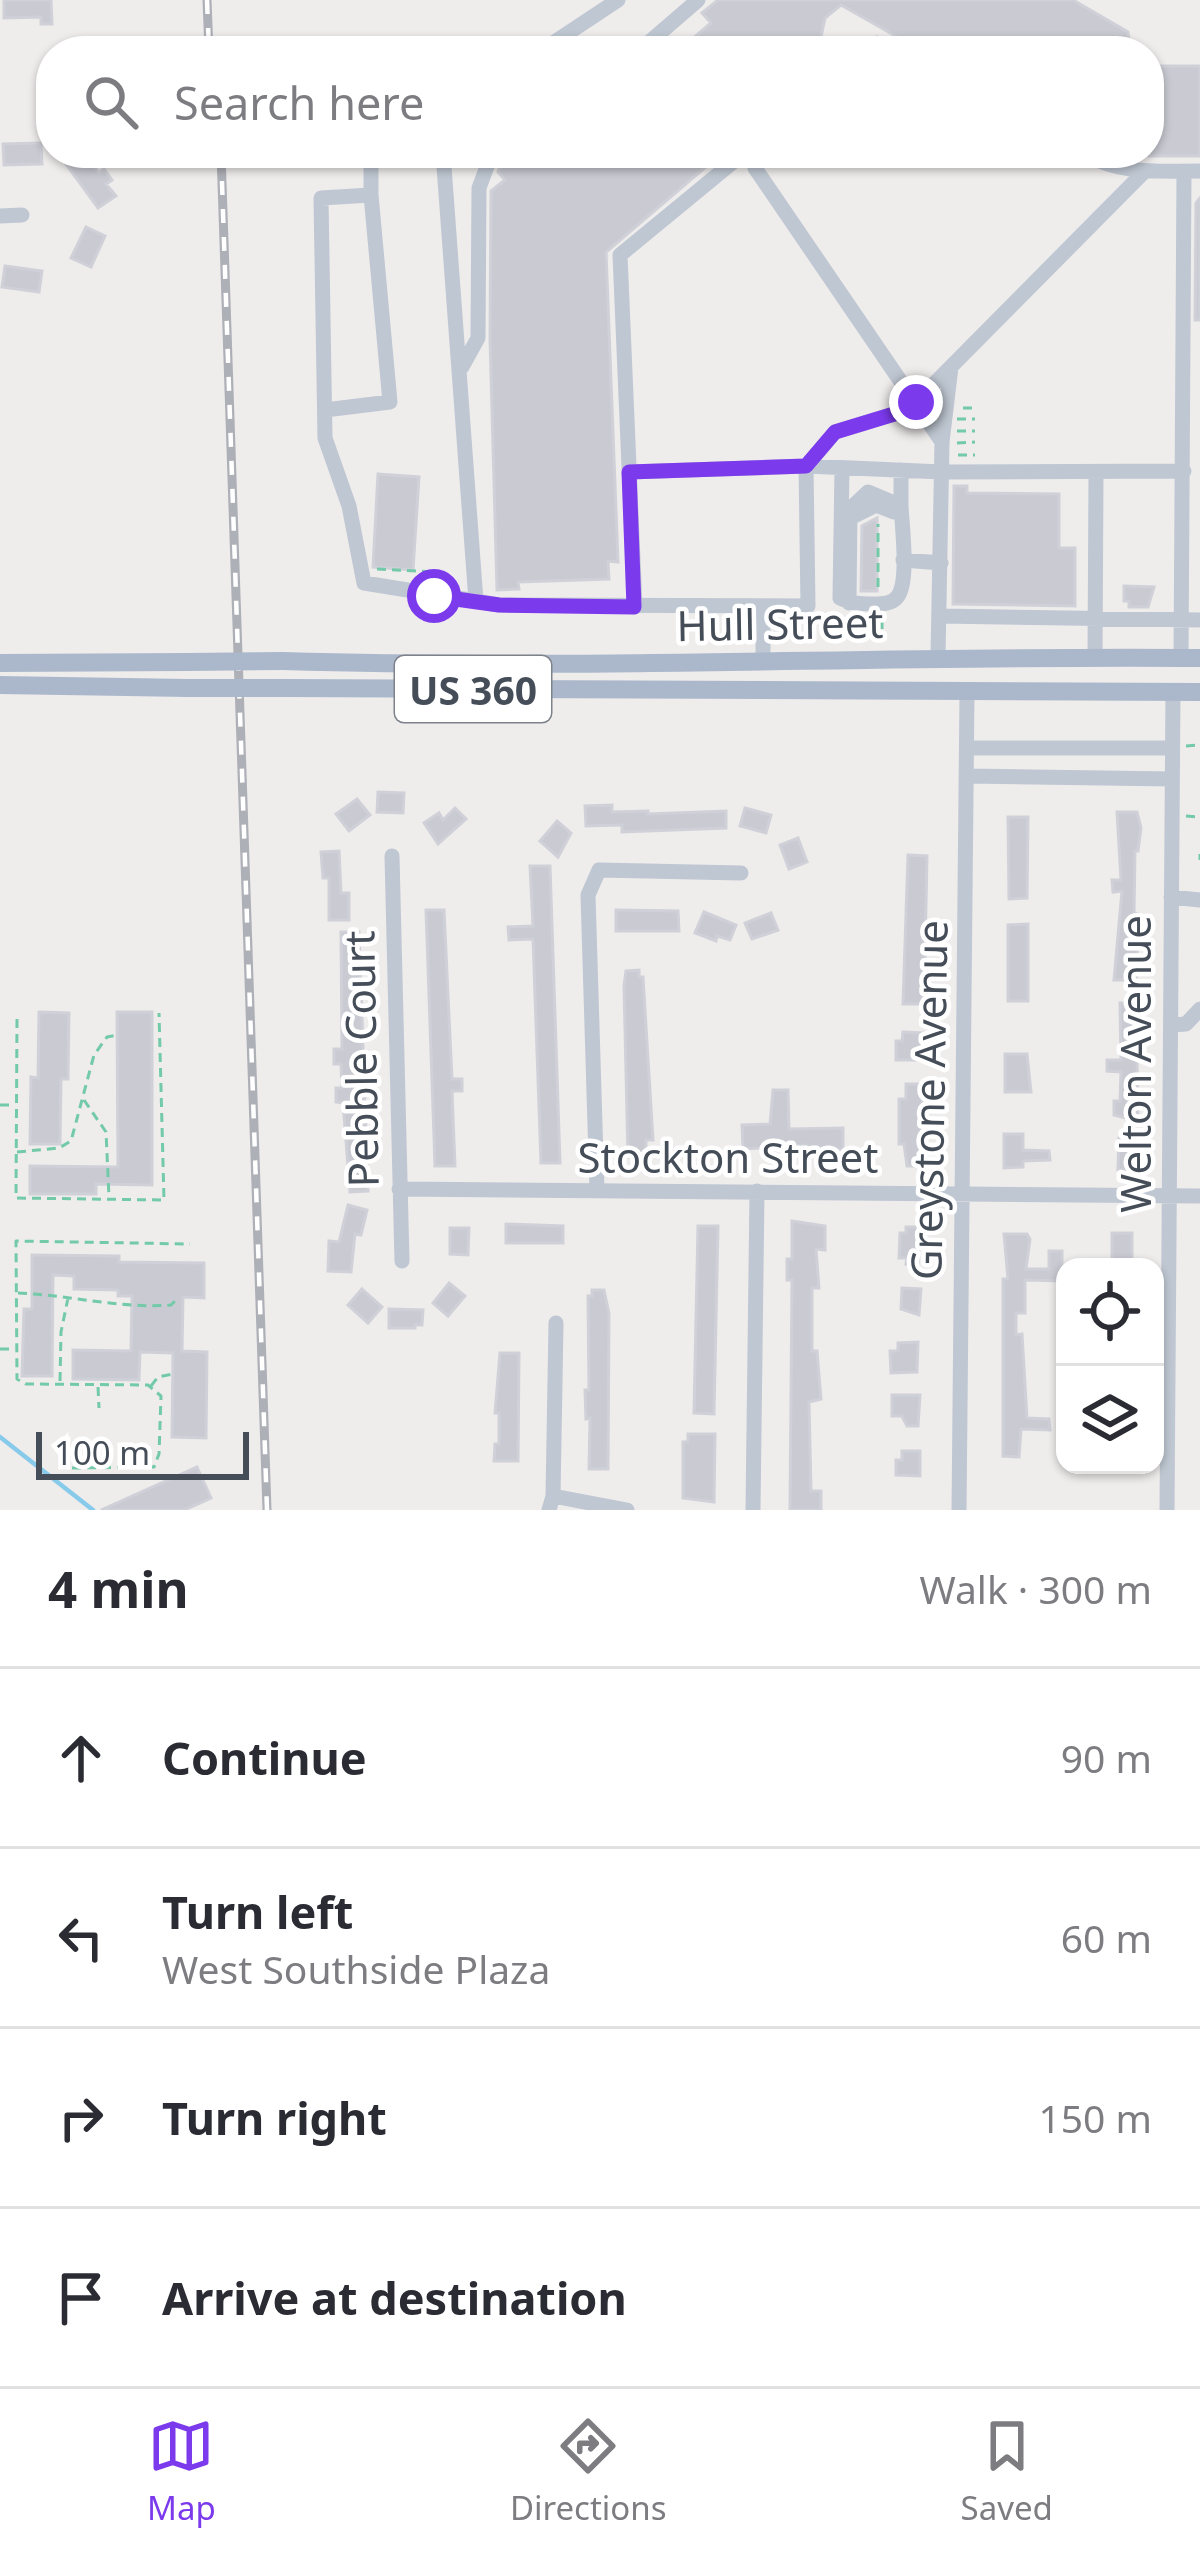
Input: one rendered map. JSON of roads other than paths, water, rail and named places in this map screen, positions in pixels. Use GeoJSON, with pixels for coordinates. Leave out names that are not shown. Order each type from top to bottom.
{"type":"FeatureCollection","features":[{"type":"Feature","properties":{"kind":"main road"},"geometry":{"type":"LineString","coordinates":[[897,691],[920,677],[938,657]]}},
{"type":"Feature","properties":{"kind":"main road"},"geometry":{"type":"LineString","coordinates":[[967,691],[976,678],[1011,658]]}},
{"type":"Feature","properties":{"kind":"main road","name":"Hull Street"},"geometry":{"type":"LineString","coordinates":[[0,663],[1190,658]]}},
{"type":"Feature","properties":{"kind":"main road","name":"Hull Street"},"geometry":{"type":"LineString","coordinates":[[0,686],[1174,691],[1200,695]]}},
{"type":"Feature","properties":{"kind":"street"},"geometry":{"type":"LineString","coordinates":[[564,36],[618,0]]}},
{"type":"Feature","properties":{"kind":"street"},"geometry":{"type":"LineString","coordinates":[[656,36],[698,0]]}},
{"type":"Feature","properties":{"kind":"street"},"geometry":{"type":"LineString","coordinates":[[325,410],[390,402],[371,168]]}},
{"type":"Feature","properties":{"kind":"street"},"geometry":{"type":"LineString","coordinates":[[444,168],[476,602]]}},
{"type":"Feature","properties":{"kind":"street"},"geometry":{"type":"LineString","coordinates":[[460,370],[478,338],[479,188],[486,168]]}},
{"type":"Feature","properties":{"kind":"street"},"geometry":{"type":"LineString","coordinates":[[634,607],[620,255],[729,168]]}},
{"type":"Feature","properties":{"kind":"street"},"geometry":{"type":"LineString","coordinates":[[755,168],[916,402],[951,438]]}},
{"type":"Feature","properties":{"kind":"street"},"geometry":{"type":"LineString","coordinates":[[1122,168],[1192,171],[1192,433],[1184,472],[1192,501],[1190,658]]}},
{"type":"Feature","properties":{"kind":"street"},"geometry":{"type":"LineString","coordinates":[[808,606],[806,466],[835,432],[904,411],[916,402],[1144,172]]}},
{"type":"Feature","properties":{"kind":"street"},"geometry":{"type":"LineString","coordinates":[[370,195],[321,198],[325,438],[350,506],[364,583],[476,602],[634,607],[892,602],[902,585],[902,470]]}},
{"type":"Feature","properties":{"kind":"street"},"geometry":{"type":"LineString","coordinates":[[0,216],[22,215]]}},
{"type":"Feature","properties":{"kind":"street"},"geometry":{"type":"LineString","coordinates":[[938,657],[942,472],[951,438],[951,367]]}},
{"type":"Feature","properties":{"kind":"street"},"geometry":{"type":"LineString","coordinates":[[629,472],[806,466],[942,472],[1184,472]]}},
{"type":"Feature","properties":{"kind":"street"},"geometry":{"type":"LineString","coordinates":[[842,468],[845,601]]}},
{"type":"Feature","properties":{"kind":"street"},"geometry":{"type":"LineString","coordinates":[[1095,658],[1096,472]]}},
{"type":"Feature","properties":{"kind":"street"},"geometry":{"type":"LineString","coordinates":[[845,601],[850,518],[881,505],[901,511]]}},
{"type":"Feature","properties":{"kind":"street"},"geometry":{"type":"LineString","coordinates":[[903,560],[940,563]]}},
{"type":"Feature","properties":{"kind":"street"},"geometry":{"type":"LineString","coordinates":[[763,606],[763,661]]}},
{"type":"Feature","properties":{"kind":"street"},"geometry":{"type":"LineString","coordinates":[[940,616],[1191,620]]}},
{"type":"Feature","properties":{"kind":"street","name":"Greystone Avenue"},"geometry":{"type":"LineString","coordinates":[[959,1510],[967,691]]}},
{"type":"Feature","properties":{"kind":"street","name":"Welton Avenue"},"geometry":{"type":"LineString","coordinates":[[1167,1510],[1172,779],[1178,747],[1174,691]]}},
{"type":"Feature","properties":{"kind":"street"},"geometry":{"type":"LineString","coordinates":[[969,748],[1178,747]]}},
{"type":"Feature","properties":{"kind":"street"},"geometry":{"type":"LineString","coordinates":[[969,776],[1172,779]]}},
{"type":"Feature","properties":{"kind":"street","name":"Pebble Court"},"geometry":{"type":"LineString","coordinates":[[392,856],[402,1261]]}},
{"type":"Feature","properties":{"kind":"street"},"geometry":{"type":"LineString","coordinates":[[597,1191],[588,895],[599,870],[741,873]]}},
{"type":"Feature","properties":{"kind":"street"},"geometry":{"type":"LineString","coordinates":[[1171,897],[1200,900]]}},
{"type":"Feature","properties":{"kind":"street"},"geometry":{"type":"LineString","coordinates":[[1171,1025],[1186,1024],[1200,1009]]}},
{"type":"Feature","properties":{"kind":"street","name":"Stockton Street"},"geometry":{"type":"LineString","coordinates":[[399,1189],[1200,1196]]}},
{"type":"Feature","properties":{"kind":"street"},"geometry":{"type":"LineString","coordinates":[[753,1510],[757,1191]]}},
{"type":"Feature","properties":{"kind":"street"},"geometry":{"type":"LineString","coordinates":[[556,1323],[551,1503],[627,1510]]}},
{"type":"Feature","properties":{"kind":"waterway"},"geometry":{"type":"LineString","coordinates":[[0,1437],[93,1510]]}},
{"type":"Feature","properties":{"kind":"railway"},"geometry":{"type":"LineString","coordinates":[[207,0],[208,36]]}},
{"type":"Feature","properties":{"kind":"railway"},"geometry":{"type":"LineString","coordinates":[[222,168],[267,1510]]}}]}
